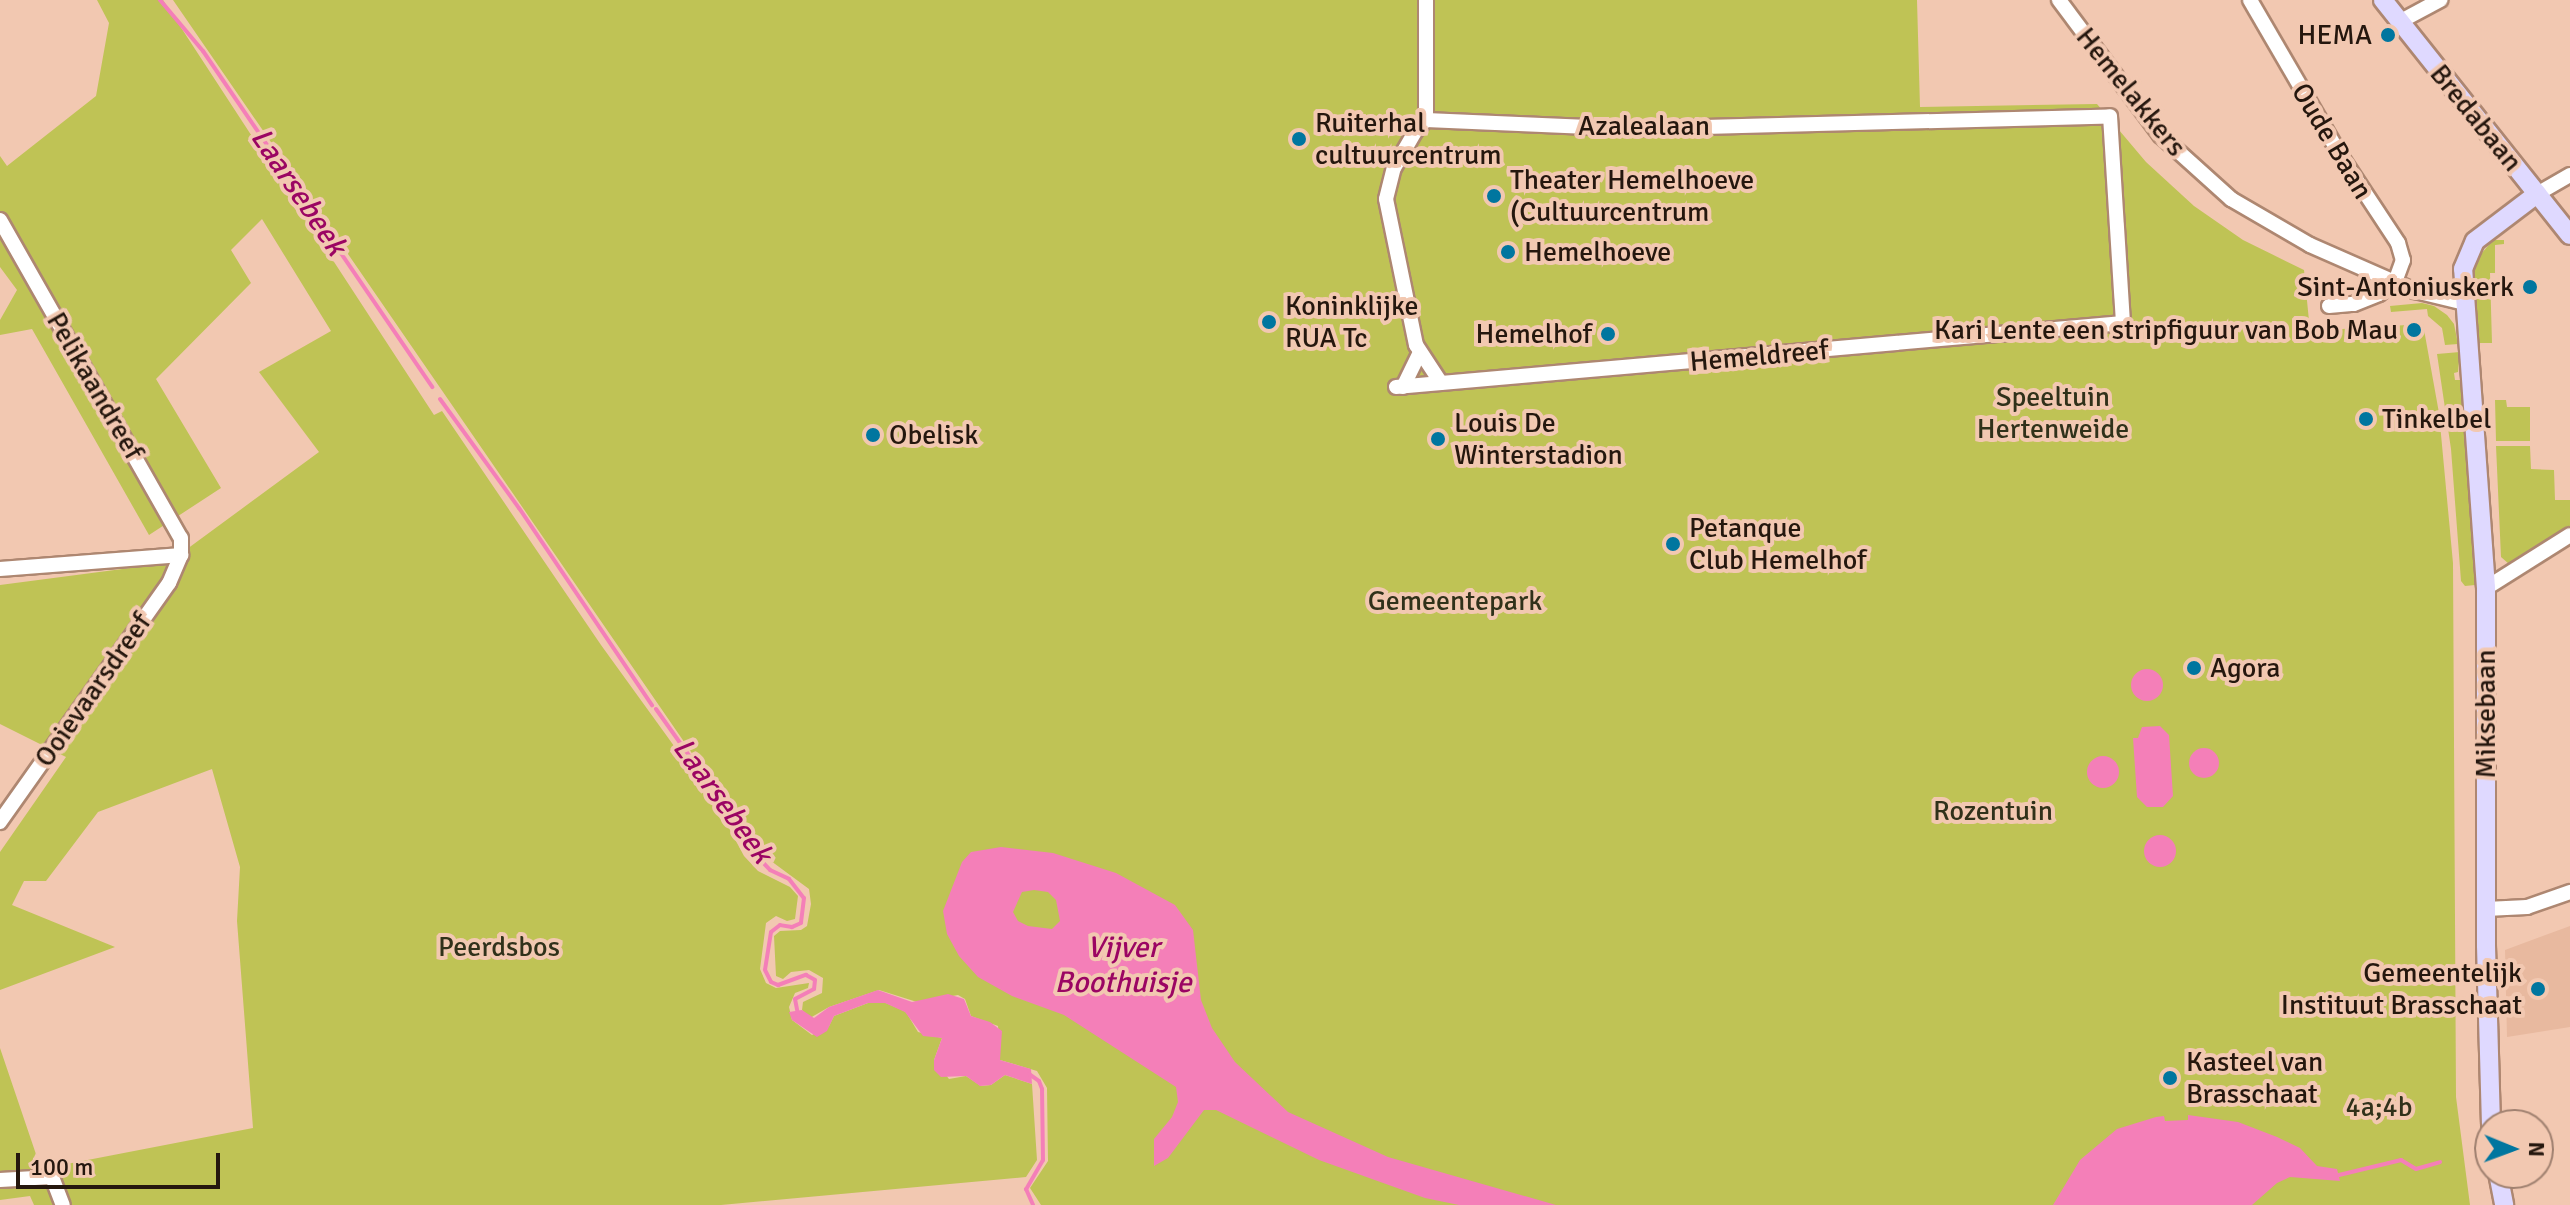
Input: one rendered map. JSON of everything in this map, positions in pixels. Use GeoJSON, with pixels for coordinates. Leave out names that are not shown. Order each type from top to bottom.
{"type":"FeatureCollection","features":[{"type":"Feature","properties":{"kind":"main road","name":"Bredabaan"},"geometry":{"type":"LineString","coordinates":[[2383,0],[2570,235]]}},
{"type":"Feature","properties":{"kind":"main road","name":"Miksebaan"},"geometry":{"type":"LineString","coordinates":[[2491,1109],[2486,909],[2486,588],[2463,269],[2475,241],[2537,194]]}},
{"type":"Feature","properties":{"kind":"street"},"geometry":{"type":"LineString","coordinates":[[1426,0],[1426,120],[1416,130],[1394,168],[1386,199],[1419,354],[1441,383]]}},
{"type":"Feature","properties":{"kind":"street","name":"Hemelakkers"},"geometry":{"type":"LineString","coordinates":[[2059,0],[2131,100],[2178,154],[2231,199],[2310,245],[2395,282],[2465,303]]}},
{"type":"Feature","properties":{"kind":"street","name":"Oude Baan"},"geometry":{"type":"LineString","coordinates":[[2250,0],[2318,120],[2402,251],[2395,282]]}},
{"type":"Feature","properties":{"kind":"street"},"geometry":{"type":"LineString","coordinates":[[2399,22],[2440,0]]}},
{"type":"Feature","properties":{"kind":"street"},"geometry":{"type":"LineString","coordinates":[[2110,116],[2131,100]]}},
{"type":"Feature","properties":{"kind":"street","name":"Azalealaan"},"geometry":{"type":"LineString","coordinates":[[1426,120],[1629,129],[2110,116]]}},
{"type":"Feature","properties":{"kind":"street","name":"Hemeldreef"},"geometry":{"type":"LineString","coordinates":[[1419,354],[1399,387],[2123,323],[2110,116]]}},
{"type":"Feature","properties":{"kind":"street"},"geometry":{"type":"LineString","coordinates":[[2537,194],[2570,175]]}},
{"type":"Feature","properties":{"kind":"street","name":"Pelikaandreef"},"geometry":{"type":"LineString","coordinates":[[0,220],[181,538],[181,555]]}},
{"type":"Feature","properties":{"kind":"street"},"geometry":{"type":"LineString","coordinates":[[2329,306],[2354,304],[2379,294],[2395,282]]}},
{"type":"Feature","properties":{"kind":"street"},"geometry":{"type":"LineString","coordinates":[[2486,588],[2570,535]]}},
{"type":"Feature","properties":{"kind":"street"},"geometry":{"type":"LineString","coordinates":[[0,569],[181,555]]}},
{"type":"Feature","properties":{"kind":"street","name":"Ooievaarsdreef"},"geometry":{"type":"LineString","coordinates":[[0,822],[169,583],[181,555]]}},
{"type":"Feature","properties":{"kind":"street"},"geometry":{"type":"LineString","coordinates":[[2486,909],[2527,907],[2570,892]]}},
{"type":"Feature","properties":{"kind":"street"},"geometry":{"type":"LineString","coordinates":[[0,1180],[52,1177],[63,1205]]}},
{"type":"Feature","properties":{"kind":"shaded area","name":"Gemeentelijk Instituut Brasschaat"},"geometry":{"type":"Polygon","coordinates":[[[2570,926],[2570,1027],[2507,1037],[2505,950],[2570,926]]]}},
{"type":"Feature","properties":{"kind":"green space","name":"Peerdsbos"},"geometry":{"type":"Polygon","coordinates":[[[97,0],[163,0],[434,415],[442,411],[601,645],[716,804],[744,856],[758,871],[790,887],[798,896],[795,919],[787,921],[776,916],[766,923],[760,969],[766,983],[776,988],[809,983],[808,988],[795,993],[789,1007],[792,1020],[812,1035],[829,1026],[834,1016],[868,1003],[886,1003],[906,1012],[918,1032],[942,1038],[934,1060],[949,1079],[966,1076],[981,1086],[991,1085],[1005,1075],[1032,1084],[1037,1160],[1026,1177],[721,1205],[34,1205],[30,1196],[0,1200],[0,1048],[41,1169],[253,1128],[237,921],[240,867],[212,769],[98,812],[46,881],[24,881],[12,905],[115,947],[0,990],[0,852],[66,757],[0,724],[0,585],[168,563],[319,452],[259,372],[331,331],[262,219],[231,250],[251,283],[156,379],[221,488],[149,535],[32,329],[0,335],[0,320],[17,290],[0,267],[0,156],[7,166],[96,96],[109,23],[97,0]]]}},
{"type":"Feature","properties":{"kind":"green space","name":"Gemeentepark"},"geometry":{"type":"Polygon","coordinates":[[[173,0],[1917,0],[1920,107],[2097,104],[2146,162],[2194,206],[2243,240],[2304,270],[2310,331],[2423,324],[2439,413],[2453,563],[2456,1097],[2470,1205],[1041,1205],[1030,1188],[1048,1161],[1047,1088],[1037,1071],[1000,1060],[998,1026],[971,1016],[965,999],[958,995],[917,1002],[879,990],[829,1007],[810,1018],[802,1010],[803,1002],[822,993],[823,978],[809,970],[791,972],[783,979],[776,976],[774,936],[780,931],[801,930],[807,926],[811,904],[809,889],[771,861],[751,839],[173,0]]]}},
{"type":"Feature","properties":{"kind":"green space"},"geometry":{"type":"Polygon","coordinates":[[[2493,240],[2504,240],[2504,244],[2495,245],[2495,273],[2490,273],[2492,343],[2477,343],[2473,273],[2481,254],[2493,240]]]}},
{"type":"Feature","properties":{"kind":"green space"},"geometry":{"type":"Polygon","coordinates":[[[2422,303],[2434,306],[2447,315],[2454,324],[2458,344],[2445,345],[2442,328],[2428,316],[2427,309],[2391,312],[2390,306],[2422,303]]]}},
{"type":"Feature","properties":{"kind":"green space"},"geometry":{"type":"Polygon","coordinates":[[[2460,352],[2458,372],[2454,373],[2455,380],[2463,380],[2475,585],[2465,586],[2461,581],[2451,449],[2437,354],[2460,352]]]}},
{"type":"Feature","properties":{"kind":"green space"},"geometry":{"type":"Polygon","coordinates":[[[2495,400],[2506,400],[2507,407],[2530,407],[2530,441],[2496,441],[2495,400]]]}},
{"type":"Feature","properties":{"kind":"green space"},"geometry":{"type":"Polygon","coordinates":[[[2496,446],[2530,446],[2531,469],[2554,470],[2555,500],[2570,500],[2570,526],[2509,564],[2501,557],[2496,446]]]}},
{"type":"Feature","properties":{"kind":"water"},"geometry":{"type":"Polygon","coordinates":[[[2147,669],[2158,674],[2163,685],[2158,696],[2147,701],[2136,696],[2131,685],[2136,674],[2147,669]]]}},
{"type":"Feature","properties":{"kind":"water"},"geometry":{"type":"Polygon","coordinates":[[[2160,726],[2169,735],[2173,796],[2163,807],[2147,807],[2137,797],[2133,738],[2138,738],[2142,727],[2160,726]]]}},
{"type":"Feature","properties":{"kind":"water"},"geometry":{"type":"Polygon","coordinates":[[[2204,748],[2215,752],[2219,763],[2215,774],[2204,778],[2193,774],[2189,763],[2193,752],[2204,748]]]}},
{"type":"Feature","properties":{"kind":"water"},"geometry":{"type":"Polygon","coordinates":[[[2103,756],[2115,760],[2119,772],[2115,784],[2103,788],[2091,784],[2087,772],[2091,760],[2103,756]]]}},
{"type":"Feature","properties":{"kind":"water"},"geometry":{"type":"Polygon","coordinates":[[[2160,835],[2172,839],[2176,851],[2172,863],[2160,867],[2148,863],[2144,851],[2148,839],[2160,835]]]}},
{"type":"Feature","properties":{"kind":"water","name":"Vijver Boothuisje"},"geometry":{"type":"Polygon","coordinates":[[[1001,847],[1053,853],[1116,873],[1175,905],[1193,930],[1201,1000],[1212,1028],[1235,1062],[1288,1112],[1388,1157],[1556,1205],[1459,1205],[1425,1198],[1319,1160],[1216,1110],[1204,1110],[1168,1158],[1154,1166],[1154,1139],[1172,1117],[1178,1102],[1176,1087],[1064,1015],[1012,996],[978,977],[959,956],[947,934],[943,911],[962,862],[971,852],[1001,847]],[[1022,892],[1013,912],[1018,921],[1028,926],[1052,929],[1060,921],[1056,900],[1048,892],[1022,892]]]}},
{"type":"Feature","properties":{"kind":"water"},"geometry":{"type":"Polygon","coordinates":[[[878,990],[912,1002],[948,994],[964,999],[971,1016],[990,1022],[1002,1031],[1000,1060],[1031,1069],[1032,1084],[1005,1075],[991,1085],[980,1086],[966,1076],[941,1077],[934,1070],[934,1060],[942,1038],[923,1036],[905,1012],[885,1003],[868,1003],[834,1016],[827,1031],[817,1037],[792,1020],[789,1012],[802,1010],[814,1018],[829,1007],[878,990]]]}},
{"type":"Feature","properties":{"kind":"water"},"geometry":{"type":"Polygon","coordinates":[[[2188,1115],[2238,1122],[2277,1137],[2300,1148],[2317,1166],[2337,1169],[2340,1181],[2290,1177],[2277,1183],[2252,1205],[2053,1205],[2080,1160],[2117,1129],[2156,1117],[2164,1116],[2165,1121],[2188,1120],[2188,1115]]]}},
{"type":"Feature","properties":{"kind":"waterway","name":"Laarsebeek"},"geometry":{"type":"LineString","coordinates":[[160,0],[203,51],[432,387]]}},
{"type":"Feature","properties":{"kind":"waterway","name":"Laarsebeek"},"geometry":{"type":"LineString","coordinates":[[440,399],[519,508],[652,705]]}},
{"type":"Feature","properties":{"kind":"waterway","name":"Laarsebeek"},"geometry":{"type":"LineString","coordinates":[[656,709],[725,806],[748,847],[770,870],[789,879],[804,898],[801,923],[792,927],[780,925],[771,932],[765,970],[771,982],[778,985],[806,975],[815,980],[814,989],[795,999],[798,1015]]}},
{"type":"Feature","properties":{"kind":"waterway","name":"Laarsebeek"},"geometry":{"type":"LineString","coordinates":[[1029,1074],[1039,1081],[1042,1089],[1043,1160],[1026,1189],[1033,1205]]}},
{"type":"Feature","properties":{"kind":"waterway"},"geometry":{"type":"LineString","coordinates":[[2339,1175],[2401,1160],[2416,1169],[2440,1162]]}},
{"type":"Feature","properties":{"kind":"place","name":"HEMA"},"geometry":{"type":"Point","coordinates":[2388,35]}},
{"type":"Feature","properties":{"kind":"place","name":"Ruiterhal cultuurcentrum"},"geometry":{"type":"Point","coordinates":[1299,139]}},
{"type":"Feature","properties":{"kind":"place","name":"Theater Hemelhoeve (Cultuurcentrum"},"geometry":{"type":"Point","coordinates":[1494,196]}},
{"type":"Feature","properties":{"kind":"place","name":"Hemelhoeve"},"geometry":{"type":"Point","coordinates":[1508,252]}},
{"type":"Feature","properties":{"kind":"place","name":"Sint-Antoniuskerk"},"geometry":{"type":"Point","coordinates":[2530,287]}},
{"type":"Feature","properties":{"kind":"place","name":"Koninklijke RUA Tc"},"geometry":{"type":"Point","coordinates":[1269,322]}},
{"type":"Feature","properties":{"kind":"place","name":"Kari Lente een stripfiguur van Bob Mau"},"geometry":{"type":"Point","coordinates":[2414,330]}},
{"type":"Feature","properties":{"kind":"place","name":"Hemelhof"},"geometry":{"type":"Point","coordinates":[1608,334]}},
{"type":"Feature","properties":{"kind":"place","name":"Tinkelbel"},"geometry":{"type":"Point","coordinates":[2366,419]}},
{"type":"Feature","properties":{"kind":"place","name":"Obelisk"},"geometry":{"type":"Point","coordinates":[873,435]}},
{"type":"Feature","properties":{"kind":"place","name":"Louis De Winterstadion"},"geometry":{"type":"Point","coordinates":[1438,439]}},
{"type":"Feature","properties":{"kind":"place","name":"Petanque Club Hemelhof"},"geometry":{"type":"Point","coordinates":[1673,544]}},
{"type":"Feature","properties":{"kind":"place","name":"Agora"},"geometry":{"type":"Point","coordinates":[2194,668]}},
{"type":"Feature","properties":{"kind":"place","name":"Gemeentelijk Instituut Brasschaat"},"geometry":{"type":"Point","coordinates":[2538,989]}},
{"type":"Feature","properties":{"kind":"place","name":"Kasteel van Brasschaat"},"geometry":{"type":"Point","coordinates":[2170,1078]}},
{"type":"Feature","properties":{"kind":"park label","name":"Speeltuin Hertenweide"},"geometry":{"type":"Point","coordinates":[2053,413]}},
{"type":"Feature","properties":{"kind":"park label","name":"Rozentuin"},"geometry":{"type":"Point","coordinates":[1993,811]}},
{"type":"Feature","properties":{"kind":"park label","name":"4a;4b"},"geometry":{"type":"Point","coordinates":[2379,1107]}}]}
